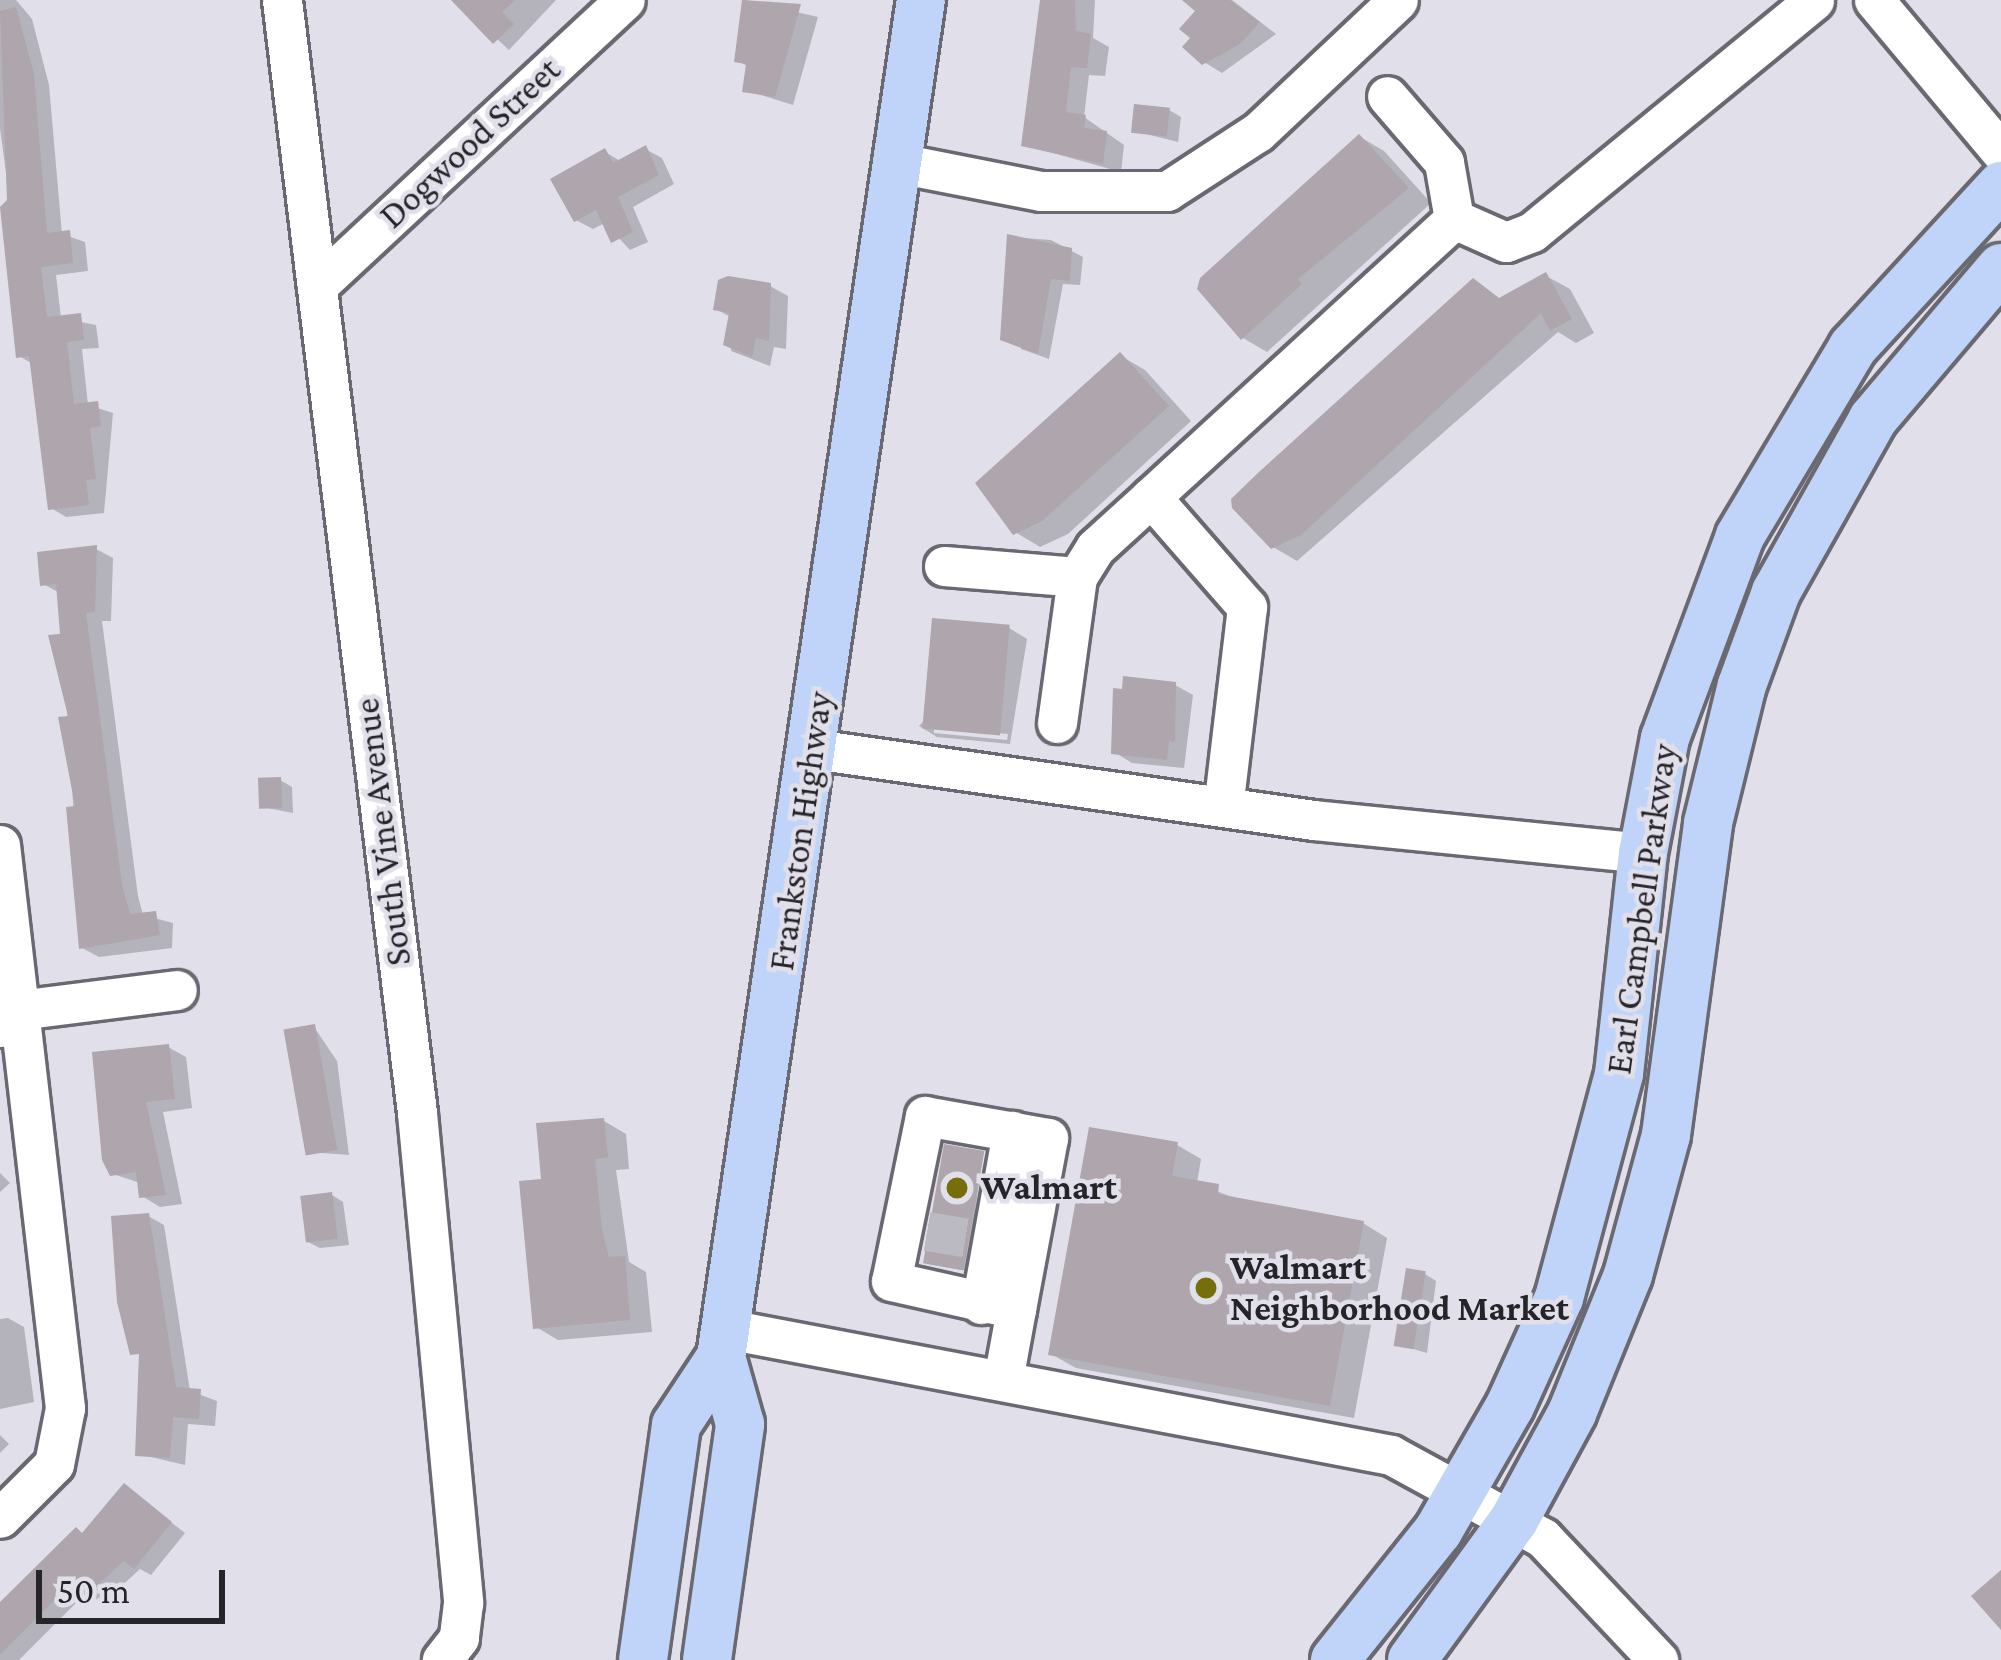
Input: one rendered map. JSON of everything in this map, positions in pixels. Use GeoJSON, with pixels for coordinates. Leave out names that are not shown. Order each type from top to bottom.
{"type":"FeatureCollection","features":[{"type":"Feature","properties":{"kind":"main road","name":"Frankston Highway"},"geometry":{"type":"LineString","coordinates":[[707,1660],[740,1424],[724,1343],[921,0]]}},
{"type":"Feature","properties":{"kind":"main road","name":"Earl Campbell Parkway"},"geometry":{"type":"LineString","coordinates":[[1335,1660],[1401,1582],[1462,1490],[1544,1336],[1594,1189],[1619,1074],[1643,853],[1688,663],[1762,494],[1877,316],[2001,186]]}},
{"type":"Feature","properties":{"kind":"main road","name":"Earl Campbell Parkway"},"geometry":{"type":"LineString","coordinates":[[1412,1660],[1514,1520],[1594,1364],[1648,1208],[1674,1085],[1702,858],[1742,685],[1792,557],[1873,419],[2001,268]]}},
{"type":"Feature","properties":{"kind":"main road"},"geometry":{"type":"LineString","coordinates":[[1643,853],[1702,858]]}},
{"type":"Feature","properties":{"kind":"main road"},"geometry":{"type":"LineString","coordinates":[[644,1660],[676,1425],[724,1343]]}},
{"type":"Feature","properties":{"kind":"street","name":"South Vine Avenue"},"geometry":{"type":"LineString","coordinates":[[282,0],[417,1113],[463,1603],[460,1638],[442,1660]]}},
{"type":"Feature","properties":{"kind":"street","name":"Dogwood Street"},"geometry":{"type":"LineString","coordinates":[[317,286],[625,0]]}},
{"type":"Feature","properties":{"kind":"street"},"geometry":{"type":"LineString","coordinates":[[898,163],[1041,191],[1167,191],[1258,131],[1398,0]]}},
{"type":"Feature","properties":{"kind":"street"},"geometry":{"type":"LineString","coordinates":[[1454,218],[1505,242],[1532,232],[1814,0]]}},
{"type":"Feature","properties":{"kind":"street"},"geometry":{"type":"LineString","coordinates":[[1874,0],[2001,152]]}},
{"type":"Feature","properties":{"kind":"street"},"geometry":{"type":"LineString","coordinates":[[1387,96],[1444,162],[1454,218]]}},
{"type":"Feature","properties":{"kind":"street"},"geometry":{"type":"LineString","coordinates":[[1057,723],[1077,577],[1095,548],[1454,218]]}},
{"type":"Feature","properties":{"kind":"street"},"geometry":{"type":"LineString","coordinates":[[1150,497],[1247,607],[1223,807]]}},
{"type":"Feature","properties":{"kind":"street"},"geometry":{"type":"LineString","coordinates":[[944,566],[1077,577]]}},
{"type":"Feature","properties":{"kind":"street"},"geometry":{"type":"LineString","coordinates":[[813,748],[1223,807],[1643,853]]}},
{"type":"Feature","properties":{"kind":"street"},"geometry":{"type":"LineString","coordinates":[[0,845],[9,1018],[62,1378],[64,1438],[54,1464],[0,1518]]}},
{"type":"Feature","properties":{"kind":"street"},"geometry":{"type":"LineString","coordinates":[[9,1018],[177,990]]}},
{"type":"Feature","properties":{"kind":"street"},"geometry":{"type":"LineString","coordinates":[[931,1116],[1048,1138],[999,1306],[897,1288],[914,1229],[920,1120],[931,1116]]}},
{"type":"Feature","properties":{"kind":"street"},"geometry":{"type":"LineString","coordinates":[[1003,1380],[999,1306],[981,1240],[1012,1131]]}},
{"type":"Feature","properties":{"kind":"street"},"geometry":{"type":"LineString","coordinates":[[724,1343],[1003,1380],[1364,1447],[1462,1490],[1562,1554],[1658,1660]]}},
{"type":"Feature","properties":{"kind":"building"},"geometry":{"type":"Polygon","coordinates":[[[451,0],[515,0],[502,12],[514,24],[493,44],[451,0]]]}},
{"type":"Feature","properties":{"kind":"building"},"geometry":{"type":"Polygon","coordinates":[[[742,0],[801,4],[775,97],[742,92],[746,64],[734,62],[742,0]]]}},
{"type":"Feature","properties":{"kind":"building"},"geometry":{"type":"Polygon","coordinates":[[[1040,0],[1075,0],[1076,31],[1091,34],[1087,68],[1071,67],[1066,112],[1086,115],[1084,128],[1107,131],[1103,164],[1021,146],[1040,0]]]}},
{"type":"Feature","properties":{"kind":"building"},"geometry":{"type":"Polygon","coordinates":[[[1182,0],[1230,0],[1260,22],[1240,44],[1202,65],[1182,47],[1190,38],[1179,29],[1195,11],[1182,0]]]}},
{"type":"Feature","properties":{"kind":"building"},"geometry":{"type":"Polygon","coordinates":[[[16,7],[34,74],[47,233],[70,230],[73,263],[41,267],[47,317],[81,313],[84,340],[67,342],[74,404],[98,401],[101,426],[90,428],[96,479],[86,480],[89,505],[48,510],[29,356],[16,358],[0,207],[7,200],[0,11],[16,7]]]}},
{"type":"Feature","properties":{"kind":"building"},"geometry":{"type":"Polygon","coordinates":[[[1134,104],[1170,108],[1167,137],[1131,133],[1134,104]]]}},
{"type":"Feature","properties":{"kind":"building"},"geometry":{"type":"Polygon","coordinates":[[[1359,134],[1409,188],[1298,279],[1302,284],[1241,340],[1197,289],[1200,278],[1359,134]]]}},
{"type":"Feature","properties":{"kind":"building"},"geometry":{"type":"Polygon","coordinates":[[[646,145],[659,175],[618,197],[633,232],[611,243],[596,210],[574,222],[550,179],[605,148],[613,163],[646,145]]]}},
{"type":"Feature","properties":{"kind":"building"},"geometry":{"type":"Polygon","coordinates":[[[1007,234],[1072,248],[1070,281],[1051,279],[1038,354],[1000,340],[1007,234]]]}},
{"type":"Feature","properties":{"kind":"building"},"geometry":{"type":"Polygon","coordinates":[[[1546,272],[1572,319],[1550,331],[1541,313],[1301,535],[1271,549],[1232,508],[1231,499],[1260,471],[1473,278],[1499,298],[1546,272]]]}},
{"type":"Feature","properties":{"kind":"building"},"geometry":{"type":"Polygon","coordinates":[[[728,276],[771,283],[769,341],[756,338],[752,357],[723,345],[729,313],[713,310],[718,280],[728,276]]]}},
{"type":"Feature","properties":{"kind":"building"},"geometry":{"type":"Polygon","coordinates":[[[1120,352],[1169,406],[1042,521],[1013,535],[975,483],[1120,352]]]}},
{"type":"Feature","properties":{"kind":"building"},"geometry":{"type":"Polygon","coordinates":[[[97,545],[95,612],[86,613],[122,885],[130,914],[156,911],[160,935],[79,949],[66,807],[75,806],[58,717],[68,716],[48,635],[60,634],[56,584],[40,586],[37,552],[97,545]]]}},
{"type":"Feature","properties":{"kind":"building"},"geometry":{"type":"Polygon","coordinates":[[[932,618],[1010,625],[1000,735],[922,729],[932,618]]]}},
{"type":"Feature","properties":{"kind":"building"},"geometry":{"type":"Polygon","coordinates":[[[1123,676],[1176,682],[1175,742],[1169,741],[1167,760],[1111,754],[1113,688],[1122,689],[1123,676]]]}},
{"type":"Feature","properties":{"kind":"building"},"geometry":{"type":"Polygon","coordinates":[[[281,777],[282,808],[259,809],[258,778],[281,777]]]}},
{"type":"Feature","properties":{"kind":"building"},"geometry":{"type":"Polygon","coordinates":[[[315,1024],[337,1150],[306,1156],[283,1030],[315,1024]]]}},
{"type":"Feature","properties":{"kind":"building"},"geometry":{"type":"Polygon","coordinates":[[[169,1044],[175,1099],[146,1102],[166,1195],[139,1198],[136,1172],[110,1176],[102,1160],[92,1052],[169,1044]]]}},
{"type":"Feature","properties":{"kind":"building"},"geometry":{"type":"Polygon","coordinates":[[[604,1118],[608,1157],[595,1159],[602,1230],[609,1257],[625,1256],[630,1320],[533,1329],[519,1181],[541,1179],[536,1123],[604,1118]]]}},
{"type":"Feature","properties":{"kind":"building","name":"Walmart Neighborhood Market"},"geometry":{"type":"Polygon","coordinates":[[[1089,1127],[1178,1142],[1172,1176],[1219,1184],[1218,1194],[1364,1221],[1330,1406],[1048,1355],[1089,1127]]]}},
{"type":"Feature","properties":{"kind":"building","name":"Walmart"},"geometry":{"type":"Polygon","coordinates":[[[944,1144],[984,1151],[963,1270],[923,1263],[944,1144]]]}},
{"type":"Feature","properties":{"kind":"building"},"geometry":{"type":"Polygon","coordinates":[[[332,1192],[338,1239],[306,1243],[300,1196],[332,1192]]]}},
{"type":"Feature","properties":{"kind":"building"},"geometry":{"type":"Polygon","coordinates":[[[149,1213],[176,1387],[201,1389],[199,1419],[173,1417],[170,1458],[135,1456],[139,1354],[130,1355],[117,1302],[111,1216],[149,1213]]]}},
{"type":"Feature","properties":{"kind":"building"},"geometry":{"type":"Polygon","coordinates":[[[1406,1268],[1426,1271],[1413,1349],[1394,1346],[1406,1268]]]}},
{"type":"Feature","properties":{"kind":"building"},"geometry":{"type":"Polygon","coordinates":[[[124,1483],[172,1522],[134,1569],[124,1561],[85,1596],[72,1582],[0,1655],[0,1602],[76,1527],[82,1533],[124,1483]]]}},
{"type":"Feature","properties":{"kind":"building"},"geometry":{"type":"Polygon","coordinates":[[[2001,1570],[2001,1630],[1971,1596],[2001,1570]]]}},
{"type":"Feature","properties":{"kind":"tunnel"},"geometry":{"type":"LineString","coordinates":[[927,1231],[969,1238]]}},
{"type":"Feature","properties":{"kind":"place","name":"Walmart"},"geometry":{"type":"Point","coordinates":[957,1188]}},
{"type":"Feature","properties":{"kind":"place","name":"Walmart Neighborhood Market"},"geometry":{"type":"Point","coordinates":[1206,1288]}}]}
